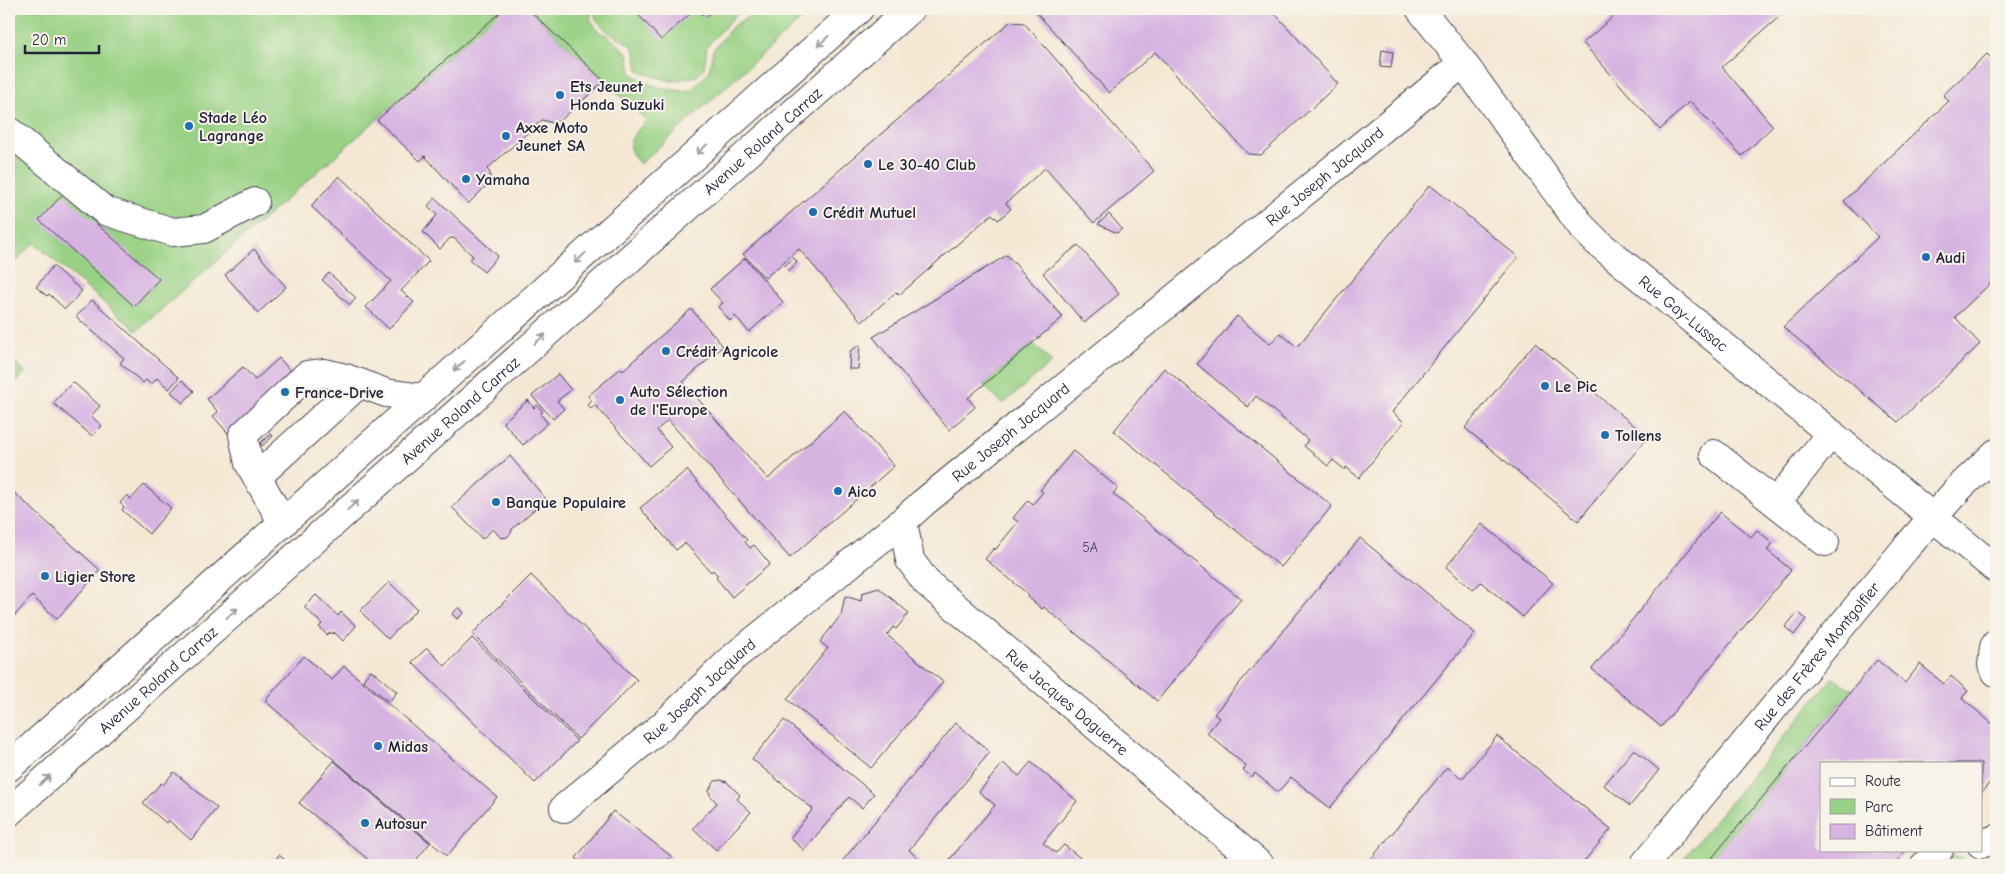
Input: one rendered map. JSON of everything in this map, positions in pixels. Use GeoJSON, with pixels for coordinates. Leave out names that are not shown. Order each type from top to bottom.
{"type":"FeatureCollection","features":[{"type":"Feature","properties":{"kind":"main road","name":"Avenue Roland Carraz"},"geometry":{"type":"LineString","coordinates":[[9,767],[859,9]]}},
{"type":"Feature","properties":{"kind":"main road","name":"Avenue Roland Carraz"},"geometry":{"type":"LineString","coordinates":[[9,812],[910,9]]}},
{"type":"Feature","properties":{"kind":"main road","name":"Rue Gay-Lussac"},"geometry":{"type":"LineString","coordinates":[[1420,9],[1463,63],[1582,227],[1597,242],[1996,569]]}},
{"type":"Feature","properties":{"kind":"main road","name":"Rue Joseph Jacquard"},"geometry":{"type":"LineString","coordinates":[[564,808],[662,726],[735,656],[903,522],[1463,63]]}},
{"type":"Feature","properties":{"kind":"main road"},"geometry":{"type":"LineString","coordinates":[[9,131],[104,211],[173,232],[204,229],[255,202]]}},
{"type":"Feature","properties":{"kind":"main road"},"geometry":{"type":"LineString","coordinates":[[283,523],[250,463],[243,436],[307,375],[344,378],[386,393],[422,398]]}},
{"type":"Feature","properties":{"kind":"main road"},"geometry":{"type":"LineString","coordinates":[[250,463],[344,378]]}},
{"type":"Feature","properties":{"kind":"main road"},"geometry":{"type":"LineString","coordinates":[[1776,503],[1831,433]]}},
{"type":"Feature","properties":{"kind":"main road","name":"Rue des Frères Montgolfier"},"geometry":{"type":"LineString","coordinates":[[1644,865],[1933,517],[1959,488],[1996,453]]}},
{"type":"Feature","properties":{"kind":"main road"},"geometry":{"type":"LineString","coordinates":[[1714,454],[1826,542]]}},
{"type":"Feature","properties":{"kind":"main road","name":"Rue Jacques Daguerre"},"geometry":{"type":"LineString","coordinates":[[903,522],[910,560],[926,582],[1260,865]]}},
{"type":"Feature","properties":{"kind":"main road"},"geometry":{"type":"LineString","coordinates":[[1996,644],[1992,665],[1996,672]]}},
{"type":"Feature","properties":{"kind":"main road"},"geometry":{"type":"LineString","coordinates":[[1982,844],[1996,839]]}},
{"type":"Feature","properties":{"kind":"main road"},"geometry":{"type":"LineString","coordinates":[[1925,865],[1937,852]]}},
{"type":"Feature","properties":{"kind":"green space","name":"Stade Léo Lagrange"},"geometry":{"type":"Polygon","coordinates":[[[9,9],[502,9],[137,331],[34,243],[9,268],[9,9]]]}},
{"type":"Feature","properties":{"kind":"green space"},"geometry":{"type":"Polygon","coordinates":[[[528,9],[593,9],[590,19],[600,33],[607,35],[628,53],[631,73],[660,88],[691,90],[709,72],[713,50],[733,26],[762,9],[813,9],[640,164],[634,157],[630,146],[633,137],[646,120],[528,9]]]}},
{"type":"Feature","properties":{"kind":"green space"},"geometry":{"type":"Polygon","coordinates":[[[597,9],[638,9],[636,11],[689,14],[684,9],[697,9],[705,17],[714,9],[741,9],[707,46],[704,68],[697,76],[672,81],[643,73],[638,69],[632,46],[607,31],[595,18],[597,9]]]}},
{"type":"Feature","properties":{"kind":"green space"},"geometry":{"type":"Polygon","coordinates":[[[1033,343],[1052,362],[1003,404],[983,385],[1033,343]]]}},
{"type":"Feature","properties":{"kind":"green space"},"geometry":{"type":"Polygon","coordinates":[[[9,356],[25,372],[9,390],[9,356]]]}},
{"type":"Feature","properties":{"kind":"green space"},"geometry":{"type":"Polygon","coordinates":[[[1832,678],[1852,689],[1706,865],[1694,865],[1685,857],[1832,678]]]}},
{"type":"Feature","properties":{"kind":"green space"},"geometry":{"type":"Polygon","coordinates":[[[1952,855],[1962,858],[1973,865],[1939,865],[1945,858],[1952,855]]]}},
{"type":"Feature","properties":{"kind":"building"},"geometry":{"type":"Polygon","coordinates":[[[504,9],[528,9],[604,81],[561,120],[553,123],[542,120],[487,169],[490,173],[490,182],[468,204],[425,156],[420,161],[377,120],[504,9]]]}},
{"type":"Feature","properties":{"kind":"building"},"geometry":{"type":"Polygon","coordinates":[[[638,9],[684,9],[690,14],[661,40],[635,11],[638,9]]]}},
{"type":"Feature","properties":{"kind":"building"},"geometry":{"type":"Polygon","coordinates":[[[697,9],[714,9],[705,17],[697,9]]]}},
{"type":"Feature","properties":{"kind":"building"},"geometry":{"type":"Polygon","coordinates":[[[1037,9],[1271,9],[1338,84],[1261,155],[1248,154],[1155,52],[1109,93],[1035,11],[1037,9]]]}},
{"type":"Feature","properties":{"kind":"building"},"geometry":{"type":"Polygon","coordinates":[[[1622,9],[1788,9],[1722,67],[1773,126],[1742,156],[1690,101],[1660,130],[1583,43],[1622,9]]]}},
{"type":"Feature","properties":{"kind":"building"},"geometry":{"type":"Polygon","coordinates":[[[1010,22],[1024,23],[1154,171],[1094,223],[1045,168],[1006,203],[1011,209],[998,220],[992,214],[899,295],[896,292],[862,322],[799,249],[765,278],[743,254],[1010,22]]]}},
{"type":"Feature","properties":{"kind":"building"},"geometry":{"type":"Polygon","coordinates":[[[1382,50],[1393,52],[1391,68],[1380,67],[1382,50]]]}},
{"type":"Feature","properties":{"kind":"building","name":"Audi"},"geometry":{"type":"Polygon","coordinates":[[[1987,54],[1992,59],[1996,56],[1996,278],[1955,317],[1980,344],[1898,422],[1783,327],[1878,237],[1844,201],[1949,101],[1943,95],[1987,54]]]}},
{"type":"Feature","properties":{"kind":"building"},"geometry":{"type":"Polygon","coordinates":[[[339,176],[429,261],[401,291],[414,302],[389,329],[366,307],[391,281],[311,206],[339,176]]]}},
{"type":"Feature","properties":{"kind":"building"},"geometry":{"type":"Polygon","coordinates":[[[1430,185],[1518,257],[1392,412],[1404,422],[1359,478],[1346,467],[1345,470],[1333,460],[1328,466],[1304,446],[1308,440],[1256,396],[1248,407],[1197,364],[1237,316],[1270,344],[1280,333],[1297,347],[1430,185]]]}},
{"type":"Feature","properties":{"kind":"building"},"geometry":{"type":"Polygon","coordinates":[[[63,194],[159,279],[134,306],[39,220],[63,194]]]}},
{"type":"Feature","properties":{"kind":"building"},"geometry":{"type":"Polygon","coordinates":[[[435,198],[498,256],[484,272],[470,260],[473,256],[454,238],[450,238],[440,249],[423,232],[437,215],[428,206],[435,198]]]}},
{"type":"Feature","properties":{"kind":"building"},"geometry":{"type":"Polygon","coordinates":[[[1109,214],[1122,229],[1117,233],[1098,224],[1109,214]]]}},
{"type":"Feature","properties":{"kind":"building"},"geometry":{"type":"Polygon","coordinates":[[[1078,245],[1119,294],[1084,323],[1043,273],[1078,245]]]}},
{"type":"Feature","properties":{"kind":"building"},"geometry":{"type":"Polygon","coordinates":[[[254,249],[286,287],[258,313],[225,275],[254,249]]]}},
{"type":"Feature","properties":{"kind":"building"},"geometry":{"type":"Polygon","coordinates":[[[1007,255],[1063,317],[968,398],[975,407],[949,430],[873,337],[1007,255]]]}},
{"type":"Feature","properties":{"kind":"building"},"geometry":{"type":"Polygon","coordinates":[[[745,258],[783,302],[749,332],[735,316],[730,321],[718,307],[723,303],[710,289],[745,258]]]}},
{"type":"Feature","properties":{"kind":"building"},"geometry":{"type":"Polygon","coordinates":[[[794,258],[797,262],[789,271],[784,266],[794,258]]]}},
{"type":"Feature","properties":{"kind":"building"},"geometry":{"type":"Polygon","coordinates":[[[53,266],[82,291],[65,309],[49,294],[47,296],[36,287],[53,266]]]}},
{"type":"Feature","properties":{"kind":"building"},"geometry":{"type":"Polygon","coordinates":[[[329,273],[356,298],[350,305],[322,280],[329,273]]]}},
{"type":"Feature","properties":{"kind":"building"},"geometry":{"type":"Polygon","coordinates":[[[92,300],[179,378],[169,389],[157,378],[151,385],[146,380],[143,383],[120,363],[124,358],[76,317],[92,300]]]}},
{"type":"Feature","properties":{"kind":"building"},"geometry":{"type":"Polygon","coordinates":[[[691,309],[723,346],[683,382],[768,479],[845,411],[894,466],[790,558],[668,420],[657,430],[671,447],[649,466],[595,405],[591,409],[588,405],[592,401],[588,396],[621,368],[623,370],[691,309]]]}},
{"type":"Feature","properties":{"kind":"building"},"geometry":{"type":"Polygon","coordinates":[[[1535,343],[1648,437],[1578,521],[1465,428],[1535,343]]]}},
{"type":"Feature","properties":{"kind":"building"},"geometry":{"type":"Polygon","coordinates":[[[860,345],[858,369],[849,369],[850,351],[860,345]]]}},
{"type":"Feature","properties":{"kind":"building"},"geometry":{"type":"Polygon","coordinates":[[[279,358],[294,375],[232,438],[213,416],[218,412],[207,399],[243,367],[255,380],[279,358]]]}},
{"type":"Feature","properties":{"kind":"building"},"geometry":{"type":"Polygon","coordinates":[[[1164,368],[1332,506],[1281,567],[1114,431],[1164,368]]]}},
{"type":"Feature","properties":{"kind":"building"},"geometry":{"type":"Polygon","coordinates":[[[558,374],[571,390],[557,401],[564,409],[553,419],[532,396],[558,374]]]}},
{"type":"Feature","properties":{"kind":"building"},"geometry":{"type":"Polygon","coordinates":[[[182,380],[194,391],[183,403],[171,392],[182,380]]]}},
{"type":"Feature","properties":{"kind":"building"},"geometry":{"type":"Polygon","coordinates":[[[73,382],[100,406],[91,416],[102,426],[92,436],[53,403],[73,382]]]}},
{"type":"Feature","properties":{"kind":"building"},"geometry":{"type":"Polygon","coordinates":[[[528,400],[534,408],[537,405],[543,412],[540,414],[548,423],[523,445],[503,422],[528,400]]]}},
{"type":"Feature","properties":{"kind":"building"},"geometry":{"type":"Polygon","coordinates":[[[271,434],[273,436],[262,446],[260,443],[271,434]]]}},
{"type":"Feature","properties":{"kind":"building"},"geometry":{"type":"Polygon","coordinates":[[[1073,451],[1118,488],[1113,494],[1241,599],[1157,701],[1044,607],[1042,609],[1027,596],[1028,594],[985,559],[1018,522],[1013,518],[1028,500],[1033,504],[1043,492],[1040,490],[1073,451]]]}},
{"type":"Feature","properties":{"kind":"building"},"geometry":{"type":"Polygon","coordinates":[[[510,456],[546,499],[511,530],[512,532],[507,537],[501,538],[493,529],[482,539],[452,507],[510,456]]]}},
{"type":"Feature","properties":{"kind":"building"},"geometry":{"type":"Polygon","coordinates":[[[687,470],[747,540],[745,542],[750,548],[754,545],[770,564],[732,597],[716,578],[718,576],[713,570],[711,572],[685,543],[676,550],[640,508],[687,470]]]}},
{"type":"Feature","properties":{"kind":"building"},"geometry":{"type":"Polygon","coordinates":[[[144,485],[171,508],[149,534],[122,510],[124,507],[120,503],[127,495],[131,499],[144,485]]]}},
{"type":"Feature","properties":{"kind":"building"},"geometry":{"type":"Polygon","coordinates":[[[9,488],[100,570],[57,619],[32,596],[9,622],[9,488]]]}},
{"type":"Feature","properties":{"kind":"building"},"geometry":{"type":"Polygon","coordinates":[[[1720,512],[1751,537],[1757,530],[1773,543],[1767,550],[1791,570],[1661,727],[1592,669],[1720,512]]]}},
{"type":"Feature","properties":{"kind":"building"},"geometry":{"type":"Polygon","coordinates":[[[1482,524],[1553,583],[1523,617],[1481,582],[1473,590],[1446,567],[1482,524]]]}},
{"type":"Feature","properties":{"kind":"building"},"geometry":{"type":"Polygon","coordinates":[[[1360,538],[1475,633],[1330,808],[1291,777],[1278,792],[1255,773],[1252,777],[1243,770],[1246,766],[1207,733],[1219,718],[1214,714],[1360,538]]]}},
{"type":"Feature","properties":{"kind":"building"},"geometry":{"type":"Polygon","coordinates":[[[531,575],[637,680],[578,739],[472,634],[531,575]]]}},
{"type":"Feature","properties":{"kind":"building"},"geometry":{"type":"Polygon","coordinates":[[[389,582],[417,609],[388,639],[360,611],[389,582]]]}},
{"type":"Feature","properties":{"kind":"building"},"geometry":{"type":"Polygon","coordinates":[[[879,588],[909,613],[896,629],[893,627],[887,635],[943,682],[871,768],[787,699],[828,648],[820,642],[841,615],[845,596],[861,601],[862,593],[879,588]]]}},
{"type":"Feature","properties":{"kind":"building"},"geometry":{"type":"Polygon","coordinates":[[[316,595],[338,616],[341,612],[356,626],[343,641],[334,632],[333,634],[330,632],[327,635],[319,627],[322,624],[304,607],[316,595]]]}},
{"type":"Feature","properties":{"kind":"building"},"geometry":{"type":"Polygon","coordinates":[[[459,607],[464,613],[457,619],[452,614],[459,607]]]}},
{"type":"Feature","properties":{"kind":"building"},"geometry":{"type":"Polygon","coordinates":[[[1798,612],[1806,619],[1794,635],[1785,627],[1798,612]]]}},
{"type":"Feature","properties":{"kind":"building"},"geometry":{"type":"Polygon","coordinates":[[[472,638],[577,741],[535,783],[412,662],[427,648],[445,666],[472,638]]]}},
{"type":"Feature","properties":{"kind":"building","name":"Midas"},"geometry":{"type":"Polygon","coordinates":[[[304,656],[332,680],[344,666],[497,797],[447,856],[265,701],[304,656]]]}},
{"type":"Feature","properties":{"kind":"building"},"geometry":{"type":"Polygon","coordinates":[[[1877,660],[1905,683],[1920,664],[1944,684],[1951,676],[1968,691],[1962,698],[1996,727],[1996,775],[1982,792],[1982,762],[1820,762],[1820,852],[1904,852],[1893,865],[1706,865],[1877,660]]]}},
{"type":"Feature","properties":{"kind":"building"},"geometry":{"type":"Polygon","coordinates":[[[371,670],[397,692],[389,702],[363,680],[371,670]]]}},
{"type":"Feature","properties":{"kind":"building"},"geometry":{"type":"Polygon","coordinates":[[[784,720],[874,794],[862,808],[849,797],[804,850],[790,838],[813,809],[752,759],[784,720]]]}},
{"type":"Feature","properties":{"kind":"building"},"geometry":{"type":"Polygon","coordinates":[[[956,723],[990,752],[909,850],[926,865],[839,865],[956,723]]]}},
{"type":"Feature","properties":{"kind":"building"},"geometry":{"type":"Polygon","coordinates":[[[1497,736],[1611,829],[1581,865],[1366,865],[1447,767],[1462,779],[1497,736]]]}},
{"type":"Feature","properties":{"kind":"building"},"geometry":{"type":"Polygon","coordinates":[[[1634,749],[1659,770],[1630,806],[1604,785],[1634,749]]]}},
{"type":"Feature","properties":{"kind":"building","name":"Autosur"},"geometry":{"type":"Polygon","coordinates":[[[334,761],[430,843],[412,865],[375,865],[299,803],[334,761]]]}},
{"type":"Feature","properties":{"kind":"building"},"geometry":{"type":"Polygon","coordinates":[[[1031,762],[1077,801],[1043,843],[1056,853],[1064,845],[1089,865],[945,865],[995,805],[979,792],[1003,763],[1019,776],[1031,762]]]}},
{"type":"Feature","properties":{"kind":"building"},"geometry":{"type":"Polygon","coordinates":[[[174,772],[217,808],[191,840],[168,820],[166,823],[143,803],[174,772]]]}},
{"type":"Feature","properties":{"kind":"building"},"geometry":{"type":"Polygon","coordinates":[[[715,781],[727,782],[740,795],[737,799],[751,812],[716,850],[693,828],[717,803],[710,795],[709,790],[715,781]]]}},
{"type":"Feature","properties":{"kind":"building"},"geometry":{"type":"Polygon","coordinates":[[[613,811],[671,856],[665,863],[668,865],[585,865],[576,858],[613,811]]]}},
{"type":"Feature","properties":{"kind":"building"},"geometry":{"type":"Polygon","coordinates":[[[279,855],[291,865],[271,865],[279,855]]]}},
{"type":"Feature","properties":{"kind":"place","name":"Ets Jeunet Honda Suzuki"},"geometry":{"type":"Point","coordinates":[560,95]}},
{"type":"Feature","properties":{"kind":"place","name":"Stade Léo Lagrange"},"geometry":{"type":"Point","coordinates":[189,126]}},
{"type":"Feature","properties":{"kind":"place","name":"Axxe Moto Jeunet SA"},"geometry":{"type":"Point","coordinates":[506,136]}},
{"type":"Feature","properties":{"kind":"place","name":"Le 30-40 Club"},"geometry":{"type":"Point","coordinates":[868,164]}},
{"type":"Feature","properties":{"kind":"place","name":"Yamaha"},"geometry":{"type":"Point","coordinates":[466,179]}},
{"type":"Feature","properties":{"kind":"place","name":"Crédit Mutuel"},"geometry":{"type":"Point","coordinates":[813,212]}},
{"type":"Feature","properties":{"kind":"place","name":"Audi"},"geometry":{"type":"Point","coordinates":[1926,257]}},
{"type":"Feature","properties":{"kind":"place","name":"Crédit Agricole"},"geometry":{"type":"Point","coordinates":[666,351]}},
{"type":"Feature","properties":{"kind":"place","name":"Le Pic"},"geometry":{"type":"Point","coordinates":[1545,386]}},
{"type":"Feature","properties":{"kind":"place","name":"France-Drive"},"geometry":{"type":"Point","coordinates":[285,392]}},
{"type":"Feature","properties":{"kind":"place","name":"Auto Sélection de l'Europe"},"geometry":{"type":"Point","coordinates":[620,400]}},
{"type":"Feature","properties":{"kind":"place","name":"Tollens"},"geometry":{"type":"Point","coordinates":[1605,435]}},
{"type":"Feature","properties":{"kind":"place","name":"Aico"},"geometry":{"type":"Point","coordinates":[838,491]}},
{"type":"Feature","properties":{"kind":"place","name":"Banque Populaire"},"geometry":{"type":"Point","coordinates":[496,502]}},
{"type":"Feature","properties":{"kind":"place","name":"Ligier Store"},"geometry":{"type":"Point","coordinates":[45,576]}},
{"type":"Feature","properties":{"kind":"place","name":"Midas"},"geometry":{"type":"Point","coordinates":[378,746]}},
{"type":"Feature","properties":{"kind":"place","name":"Autosur"},"geometry":{"type":"Point","coordinates":[365,823]}}]}
